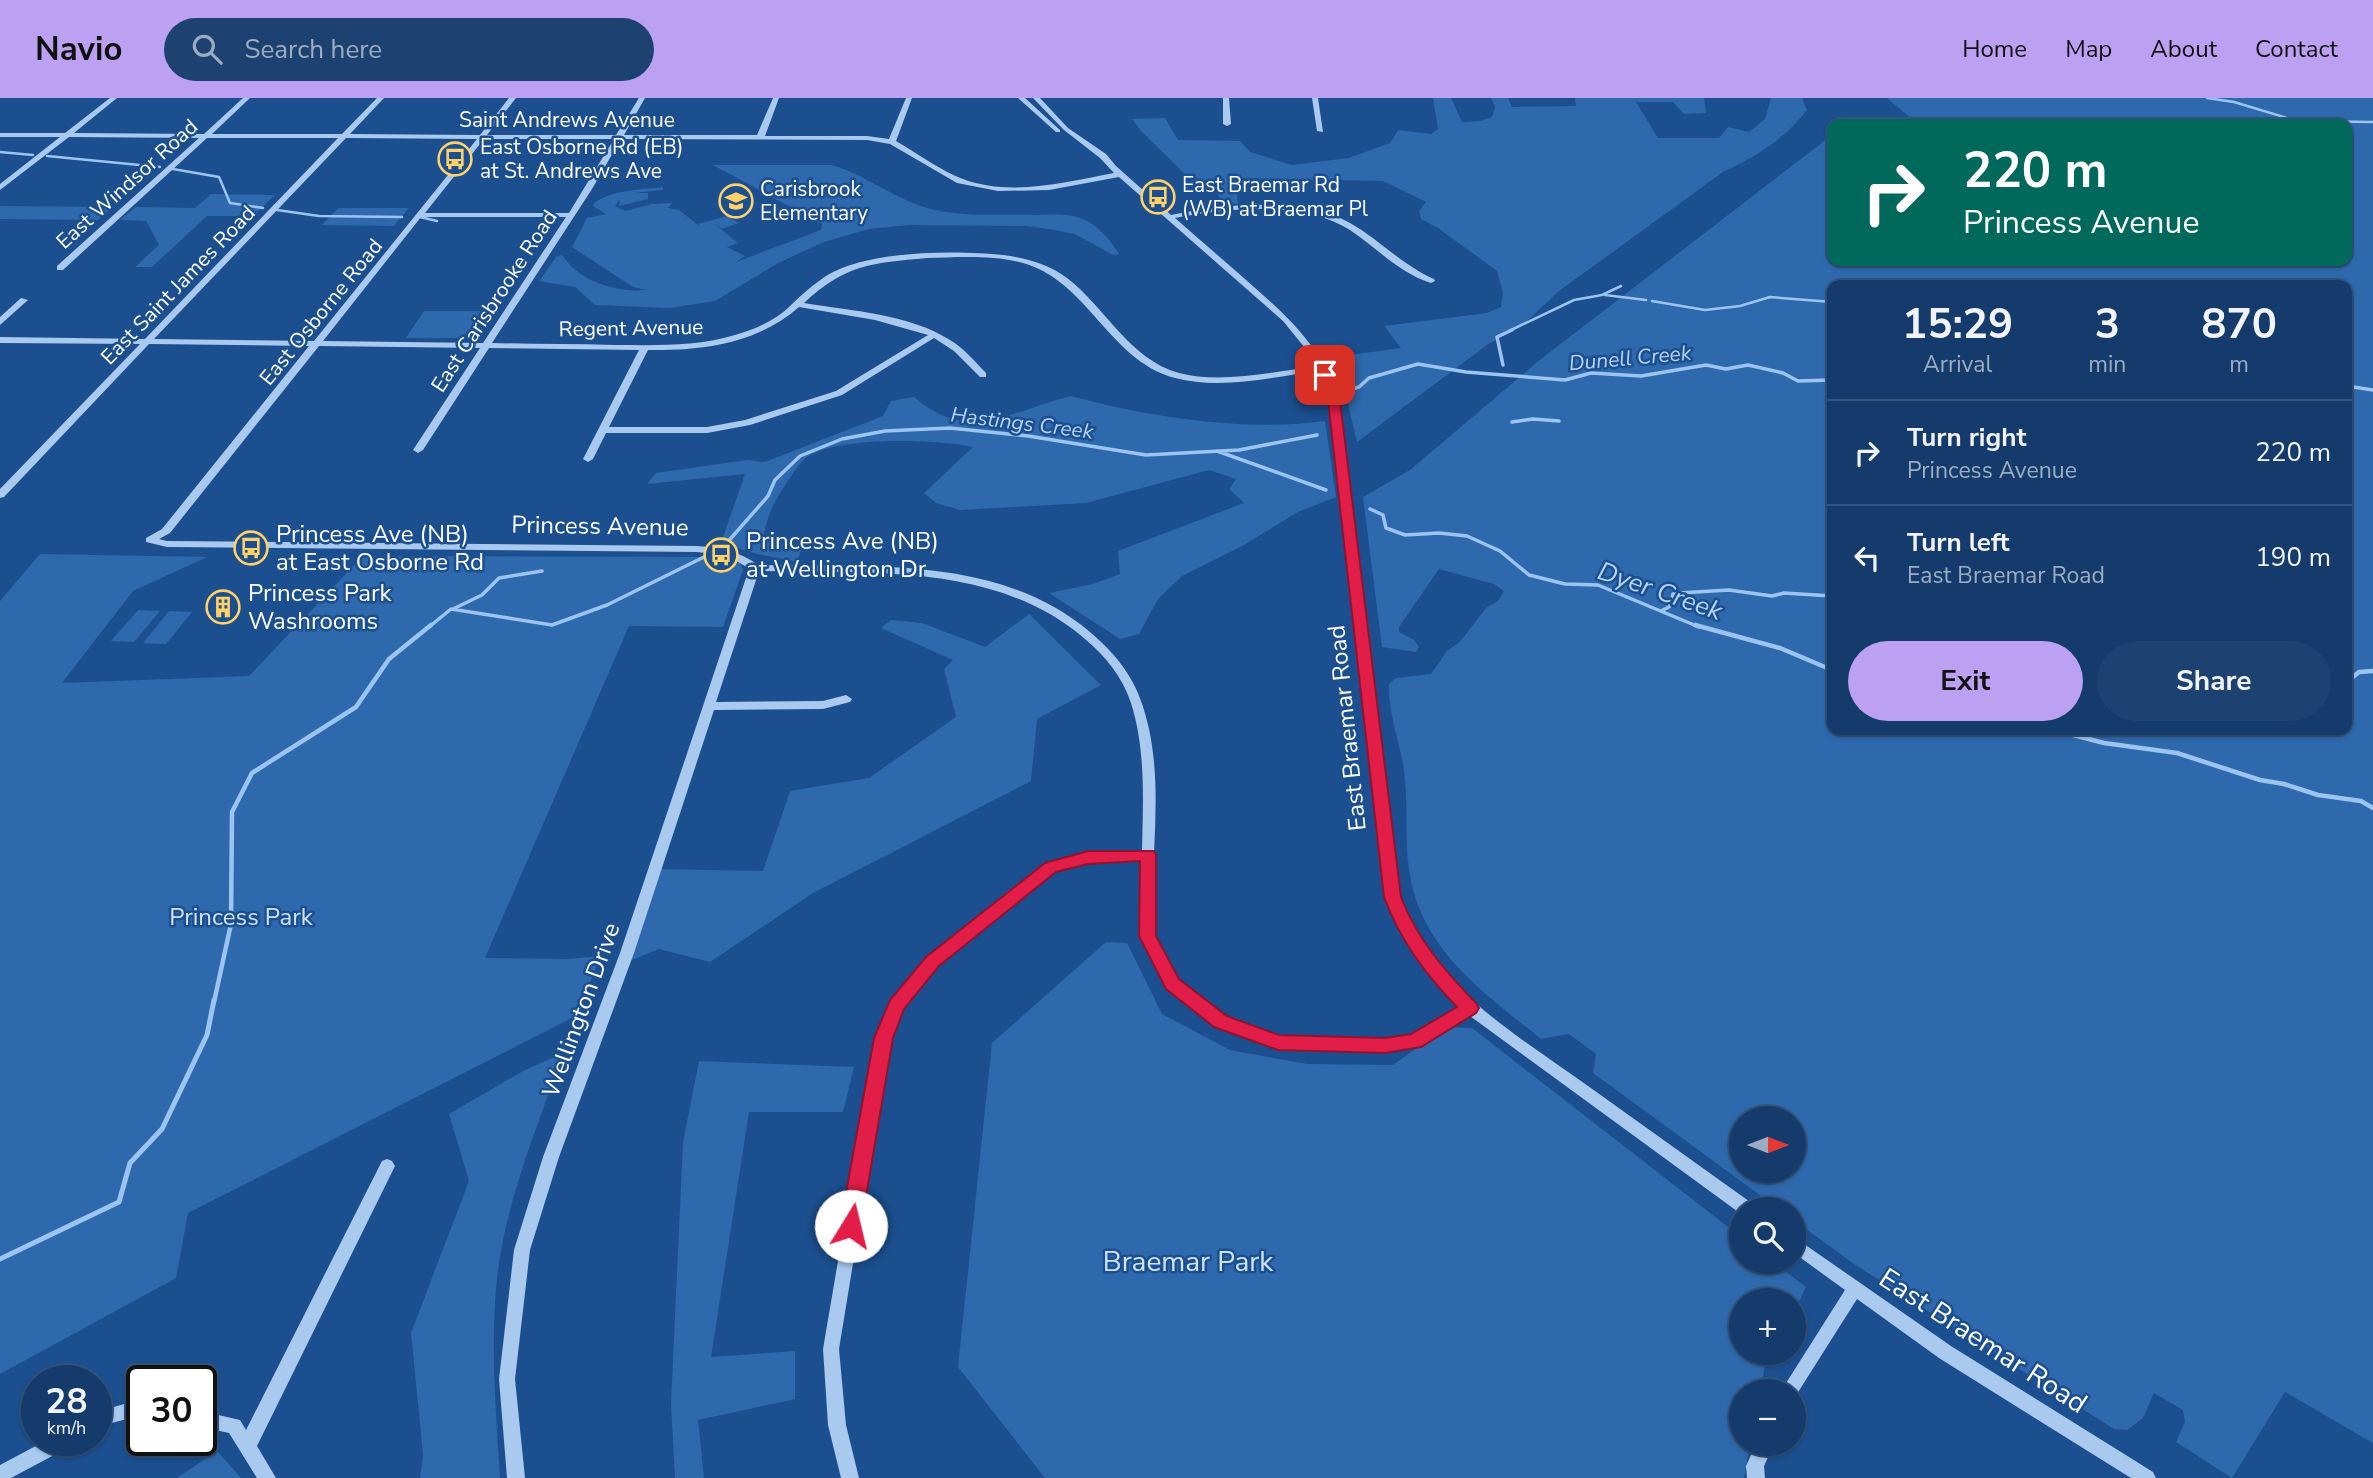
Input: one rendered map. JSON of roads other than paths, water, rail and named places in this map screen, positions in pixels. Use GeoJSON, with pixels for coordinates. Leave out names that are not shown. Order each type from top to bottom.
{"type":"FeatureCollection","features":[{"type":"Feature","properties":{"kind":"street"},"geometry":{"type":"LineString","coordinates":[[0,188],[114,98]]}},
{"type":"Feature","properties":{"kind":"street","name":"East Windsor Road"},"geometry":{"type":"LineString","coordinates":[[60,268],[247,98]]}},
{"type":"Feature","properties":{"kind":"street","name":"East Saint James Road"},"geometry":{"type":"LineString","coordinates":[[0,495],[381,98]]}},
{"type":"Feature","properties":{"kind":"street","name":"East Osborne Road"},"geometry":{"type":"LineString","coordinates":[[150,540],[166,531],[318,345],[513,98]]}},
{"type":"Feature","properties":{"kind":"street","name":"East Carisbrooke Road"},"geometry":{"type":"LineString","coordinates":[[418,450],[620,138],[642,98]]}},
{"type":"Feature","properties":{"kind":"street"},"geometry":{"type":"LineString","coordinates":[[760,138],[776,98]]}},
{"type":"Feature","properties":{"kind":"street"},"geometry":{"type":"LineString","coordinates":[[892,142],[909,98]]}},
{"type":"Feature","properties":{"kind":"street","name":"East Braemar Road"},"geometry":{"type":"LineString","coordinates":[[1021,98],[1058,132],[1117,171]]}},
{"type":"Feature","properties":{"kind":"street","name":"East Braemar Road"},"geometry":{"type":"LineString","coordinates":[[1036,98],[1066,129],[1103,156],[1286,319],[1307,343],[1322,369],[1334,401],[1392,897],[1402,923],[1426,961],[1451,991],[1470,1008],[1730,1197]]}},
{"type":"Feature","properties":{"kind":"street"},"geometry":{"type":"LineString","coordinates":[[1226,98],[1227,124]]}},
{"type":"Feature","properties":{"kind":"street"},"geometry":{"type":"LineString","coordinates":[[1315,98],[1321,131]]}},
{"type":"Feature","properties":{"kind":"street","name":"Saint Andrews Avenue"},"geometry":{"type":"LineString","coordinates":[[0,135],[867,138],[892,142],[960,181],[998,189],[1049,188],[1117,171]]}},
{"type":"Feature","properties":{"kind":"street"},"geometry":{"type":"LineString","coordinates":[[1170,217],[1215,209],[1303,211],[1345,223],[1413,275],[1431,281]]}},
{"type":"Feature","properties":{"kind":"street"},"geometry":{"type":"LineString","coordinates":[[421,215],[571,215]]}},
{"type":"Feature","properties":{"kind":"street"},"geometry":{"type":"LineString","coordinates":[[1345,223],[1358,218]]}},
{"type":"Feature","properties":{"kind":"street","name":"Regent Avenue"},"geometry":{"type":"LineString","coordinates":[[0,340],[644,349],[711,344],[744,335],[776,321],[819,283],[863,263],[928,257],[1021,260],[1057,272],[1144,360],[1172,374],[1215,379],[1322,369]]}},
{"type":"Feature","properties":{"kind":"street"},"geometry":{"type":"LineString","coordinates":[[0,322],[24,300]]}},
{"type":"Feature","properties":{"kind":"street"},"geometry":{"type":"LineString","coordinates":[[796,304],[914,327],[935,334],[947,341],[983,375]]}},
{"type":"Feature","properties":{"kind":"street"},"geometry":{"type":"LineString","coordinates":[[603,430],[707,430],[747,423],[839,393],[935,334]]}},
{"type":"Feature","properties":{"kind":"street"},"geometry":{"type":"LineString","coordinates":[[588,458],[644,349]]}},
{"type":"Feature","properties":{"kind":"street","name":"Princess Avenue"},"geometry":{"type":"LineString","coordinates":[[150,540],[167,544],[342,547],[696,549],[723,551],[746,560],[755,568],[896,570],[958,576],[1014,592],[1049,607],[1076,624],[1117,664],[1133,691],[1142,716],[1147,751],[1147,936],[1172,984],[1221,1022],[1278,1043],[1385,1045],[1415,1041],[1470,1008]]}},
{"type":"Feature","properties":{"kind":"street","name":"Wellington Drive"},"geometry":{"type":"LineString","coordinates":[[516,1478],[507,1378],[523,1250],[551,1157],[618,980],[755,568]]}},
{"type":"Feature","properties":{"kind":"street"},"geometry":{"type":"LineString","coordinates":[[710,706],[823,705],[846,699]]}},
{"type":"Feature","properties":{"kind":"street"},"geometry":{"type":"LineString","coordinates":[[850,1478],[837,1425],[831,1349],[883,1038],[896,1005],[932,962],[1051,867],[1088,858],[1148,855]]}},
{"type":"Feature","properties":{"kind":"street"},"geometry":{"type":"LineString","coordinates":[[247,1447],[387,1166]]}},
{"type":"Feature","properties":{"kind":"street","name":"East Braemar Road"},"geometry":{"type":"LineString","coordinates":[[1806,1253],[1945,1352],[2147,1478]]}},
{"type":"Feature","properties":{"kind":"street"},"geometry":{"type":"LineString","coordinates":[[1797,1379],[1855,1289]]}},
{"type":"Feature","properties":{"kind":"street"},"geometry":{"type":"LineString","coordinates":[[217,1422],[234,1426],[267,1478]]}},
{"type":"Feature","properties":{"kind":"street"},"geometry":{"type":"LineString","coordinates":[[0,1474],[34,1456]]}},
{"type":"Feature","properties":{"kind":"street"},"geometry":{"type":"LineString","coordinates":[[1756,1478],[1755,1466],[1760,1456]]}},
{"type":"Feature","properties":{"kind":"waterway"},"geometry":{"type":"LineString","coordinates":[[2207,98],[2234,102],[2290,119]]}},
{"type":"Feature","properties":{"kind":"waterway"},"geometry":{"type":"LineString","coordinates":[[2352,122],[2373,122]]}},
{"type":"Feature","properties":{"kind":"waterway"},"geometry":{"type":"LineString","coordinates":[[0,152],[33,155]]}},
{"type":"Feature","properties":{"kind":"waterway"},"geometry":{"type":"LineString","coordinates":[[47,156],[160,167]]}},
{"type":"Feature","properties":{"kind":"waterway"},"geometry":{"type":"LineString","coordinates":[[173,169],[219,177],[230,203],[263,208]]}},
{"type":"Feature","properties":{"kind":"waterway"},"geometry":{"type":"LineString","coordinates":[[277,210],[319,216],[402,217]]}},
{"type":"Feature","properties":{"kind":"waterway"},"geometry":{"type":"LineString","coordinates":[[420,217],[437,221]]}},
{"type":"Feature","properties":{"kind":"waterway"},"geometry":{"type":"LineString","coordinates":[[1509,331],[1574,300],[1602,295],[1621,286]]}},
{"type":"Feature","properties":{"kind":"waterway"},"geometry":{"type":"LineString","coordinates":[[1605,295],[1646,300]]}},
{"type":"Feature","properties":{"kind":"waterway"},"geometry":{"type":"LineString","coordinates":[[1652,301],[1705,310],[1740,306],[1770,297],[1827,302]]}},
{"type":"Feature","properties":{"kind":"waterway"},"geometry":{"type":"LineString","coordinates":[[1503,365],[1497,337],[1512,330]]}},
{"type":"Feature","properties":{"kind":"waterway","name":"Dunell Creek"},"geometry":{"type":"LineString","coordinates":[[1349,390],[1359,387],[1369,378],[1418,364],[1466,372],[1565,380],[1591,373],[1641,376],[1706,365],[1726,369],[1748,365],[1783,373],[1798,381],[1827,380]]}},
{"type":"Feature","properties":{"kind":"waterway","name":"Dunell Creek"},"geometry":{"type":"LineString","coordinates":[[2352,387],[2373,390]]}},
{"type":"Feature","properties":{"kind":"waterway"},"geometry":{"type":"LineString","coordinates":[[1512,422],[1533,419],[1559,421]]}},
{"type":"Feature","properties":{"kind":"waterway","name":"Hastings Creek"},"geometry":{"type":"LineString","coordinates":[[725,545],[768,496],[775,480],[800,456],[842,439],[885,431],[950,428],[1028,436],[1146,455],[1217,451]]}},
{"type":"Feature","properties":{"kind":"waterway","name":"Hastings Creek"},"geometry":{"type":"LineString","coordinates":[[1217,451],[1239,450],[1317,435]]}},
{"type":"Feature","properties":{"kind":"waterway"},"geometry":{"type":"LineString","coordinates":[[1217,451],[1326,490]]}},
{"type":"Feature","properties":{"kind":"waterway","name":"Dyer Creek"},"geometry":{"type":"LineString","coordinates":[[1370,509],[1383,515],[1386,528],[1405,535],[1439,533],[1467,536],[1500,551],[1529,575],[1565,584],[1598,585],[1699,627]]}},
{"type":"Feature","properties":{"kind":"waterway","name":"Hastings Creek"},"geometry":{"type":"LineString","coordinates":[[429,627],[451,609],[552,625],[607,605],[706,556]]}},
{"type":"Feature","properties":{"kind":"waterway"},"geometry":{"type":"LineString","coordinates":[[455,608],[482,595],[499,578],[542,571]]}},
{"type":"Feature","properties":{"kind":"waterway"},"geometry":{"type":"LineString","coordinates":[[1661,611],[1669,607],[1673,594],[1679,593],[1729,590],[1772,596],[1784,593],[1827,596]]}},
{"type":"Feature","properties":{"kind":"waterway","name":"Hastings Creek"},"geometry":{"type":"LineString","coordinates":[[214,1002],[231,924],[232,812],[252,773],[356,707],[389,659],[431,625]]}},
{"type":"Feature","properties":{"kind":"waterway","name":"Dyer Creek"},"geometry":{"type":"LineString","coordinates":[[1695,625],[1780,648],[1827,668]]}},
{"type":"Feature","properties":{"kind":"waterway"},"geometry":{"type":"LineString","coordinates":[[2352,678],[2359,672],[2373,671]]}},
{"type":"Feature","properties":{"kind":"waterway","name":"Dyer Creek"},"geometry":{"type":"LineString","coordinates":[[2073,735],[2104,743],[2177,753],[2260,780],[2284,784],[2318,795],[2361,801],[2373,808]]}},
{"type":"Feature","properties":{"kind":"waterway","name":"Hastings Creek"},"geometry":{"type":"LineString","coordinates":[[0,1259],[119,1202],[130,1163],[162,1129],[207,1035],[214,1000]]}},
{"type":"Feature","properties":{"kind":"place","name":"East Osborne Rd (EB) at St. Andrews Ave"},"geometry":{"type":"Point","coordinates":[455,159]}},
{"type":"Feature","properties":{"kind":"place","name":"East Braemar Rd (WB) at Braemar Pl"},"geometry":{"type":"Point","coordinates":[1158,197]}},
{"type":"Feature","properties":{"kind":"place","name":"Carisbrook Elementary"},"geometry":{"type":"Point","coordinates":[736,201]}},
{"type":"Feature","properties":{"kind":"place","name":"Princess Ave (NB) at East Osborne Rd"},"geometry":{"type":"Point","coordinates":[251,548]}},
{"type":"Feature","properties":{"kind":"place","name":"Princess Ave (NB) at Wellington Dr"},"geometry":{"type":"Point","coordinates":[721,555]}},
{"type":"Feature","properties":{"kind":"place","name":"Princess Park Washrooms"},"geometry":{"type":"Point","coordinates":[223,607]}},
{"type":"Feature","properties":{"kind":"park label","name":"Princess Park"},"geometry":{"type":"Point","coordinates":[241,917]}},
{"type":"Feature","properties":{"kind":"park label","name":"Braemar Park"},"geometry":{"type":"Point","coordinates":[1188,1262]}}]}
